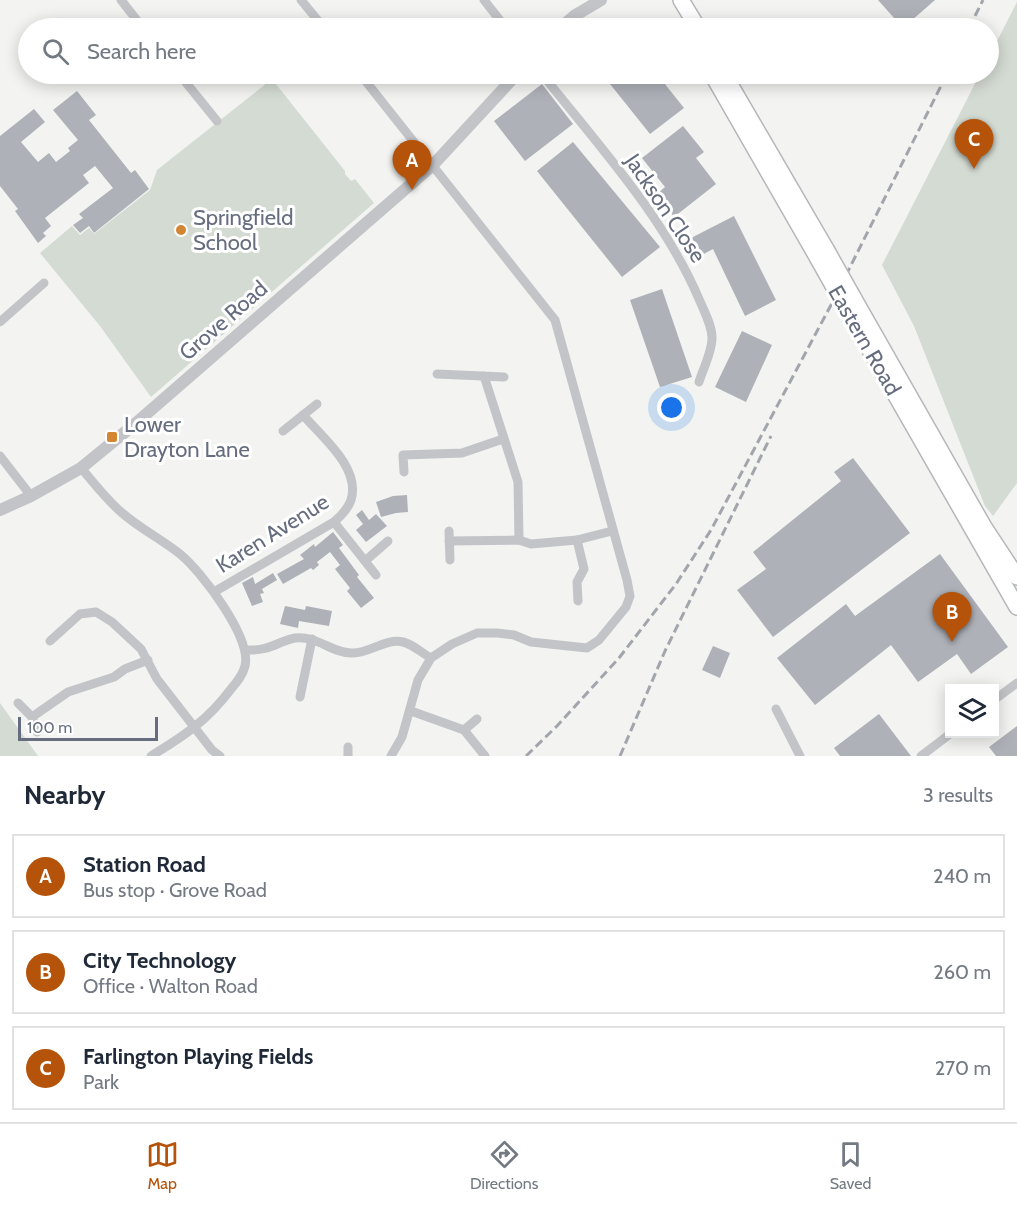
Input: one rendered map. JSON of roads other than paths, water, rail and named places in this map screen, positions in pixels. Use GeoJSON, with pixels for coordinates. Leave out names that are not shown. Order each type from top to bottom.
{"type":"FeatureCollection","features":[{"type":"Feature","properties":{"kind":"main road"},"geometry":{"type":"LineString","coordinates":[[669,0],[680,18]]}},
{"type":"Feature","properties":{"kind":"main road"},"geometry":{"type":"LineString","coordinates":[[681,0],[692,18]]}},
{"type":"Feature","properties":{"kind":"main road","name":"Eastern Road"},"geometry":{"type":"LineString","coordinates":[[717,84],[822,253]]}},
{"type":"Feature","properties":{"kind":"main road","name":"Eastern Road"},"geometry":{"type":"LineString","coordinates":[[729,84],[1017,607]]}},
{"type":"Feature","properties":{"kind":"main road","name":"Eastern Road"},"geometry":{"type":"LineString","coordinates":[[849,301],[1017,578]]}},
{"type":"Feature","properties":{"kind":"street"},"geometry":{"type":"LineString","coordinates":[[121,0],[135,18]]}},
{"type":"Feature","properties":{"kind":"street"},"geometry":{"type":"LineString","coordinates":[[302,0],[316,18]]}},
{"type":"Feature","properties":{"kind":"street"},"geometry":{"type":"LineString","coordinates":[[484,0],[498,18]]}},
{"type":"Feature","properties":{"kind":"street"},"geometry":{"type":"LineString","coordinates":[[572,18],[601,0]]}},
{"type":"Feature","properties":{"kind":"street"},"geometry":{"type":"LineString","coordinates":[[187,84],[217,121]]}},
{"type":"Feature","properties":{"kind":"street"},"geometry":{"type":"LineString","coordinates":[[368,84],[555,320],[630,596],[626,607],[599,640],[587,648],[531,642],[514,635],[497,633],[477,633],[452,644],[431,658],[418,680],[402,736],[390,756]]}},
{"type":"Feature","properties":{"kind":"street","name":"Grove Road"},"geometry":{"type":"LineString","coordinates":[[81,468],[433,165],[508,84]]}},
{"type":"Feature","properties":{"kind":"street","name":"Jackson Close"},"geometry":{"type":"LineString","coordinates":[[550,84],[626,179],[664,233],[687,271],[707,319],[712,340],[699,382]]}},
{"type":"Feature","properties":{"kind":"street"},"geometry":{"type":"LineString","coordinates":[[0,322],[45,283]]}},
{"type":"Feature","properties":{"kind":"street"},"geometry":{"type":"LineString","coordinates":[[437,374],[504,377]]}},
{"type":"Feature","properties":{"kind":"street"},"geometry":{"type":"LineString","coordinates":[[484,376],[518,482],[519,540]]}},
{"type":"Feature","properties":{"kind":"street"},"geometry":{"type":"LineString","coordinates":[[283,431],[317,404]]}},
{"type":"Feature","properties":{"kind":"street","name":"Karen Avenue"},"geometry":{"type":"LineString","coordinates":[[214,592],[334,522],[346,510],[351,500],[352,474],[303,415]]}},
{"type":"Feature","properties":{"kind":"street"},"geometry":{"type":"LineString","coordinates":[[404,472],[403,455],[462,453],[503,439]]}},
{"type":"Feature","properties":{"kind":"street"},"geometry":{"type":"LineString","coordinates":[[0,456],[31,496]]}},
{"type":"Feature","properties":{"kind":"street"},"geometry":{"type":"LineString","coordinates":[[0,510],[31,496],[81,468],[111,504],[134,523],[154,534],[197,570],[232,620],[246,650],[246,665],[237,681],[222,701],[195,729],[151,756]]}},
{"type":"Feature","properties":{"kind":"street"},"geometry":{"type":"LineString","coordinates":[[334,522],[376,575]]}},
{"type":"Feature","properties":{"kind":"street"},"geometry":{"type":"LineString","coordinates":[[450,560],[449,536],[519,540],[531,544],[577,540],[612,531]]}},
{"type":"Feature","properties":{"kind":"street"},"geometry":{"type":"LineString","coordinates":[[577,540],[584,568],[577,582],[578,601]]}},
{"type":"Feature","properties":{"kind":"street"},"geometry":{"type":"LineString","coordinates":[[365,561],[388,541]]}},
{"type":"Feature","properties":{"kind":"street"},"geometry":{"type":"LineString","coordinates":[[50,641],[80,614],[96,612],[112,622],[141,649],[157,679],[212,750],[220,756]]}},
{"type":"Feature","properties":{"kind":"street"},"geometry":{"type":"LineString","coordinates":[[246,650],[260,651],[296,638],[312,639],[340,651],[352,653],[364,652],[399,641],[431,658]]}},
{"type":"Feature","properties":{"kind":"street"},"geometry":{"type":"LineString","coordinates":[[300,697],[312,639]]}},
{"type":"Feature","properties":{"kind":"street"},"geometry":{"type":"LineString","coordinates":[[32,717],[68,692],[106,680],[148,660]]}},
{"type":"Feature","properties":{"kind":"street"},"geometry":{"type":"LineString","coordinates":[[999,696],[1017,683]]}},
{"type":"Feature","properties":{"kind":"street"},"geometry":{"type":"LineString","coordinates":[[18,703],[32,717],[37,732]]}},
{"type":"Feature","properties":{"kind":"street"},"geometry":{"type":"LineString","coordinates":[[776,709],[800,756]]}},
{"type":"Feature","properties":{"kind":"street"},"geometry":{"type":"LineString","coordinates":[[411,711],[464,730],[485,756]]}},
{"type":"Feature","properties":{"kind":"street"},"geometry":{"type":"LineString","coordinates":[[464,730],[477,719]]}},
{"type":"Feature","properties":{"kind":"street"},"geometry":{"type":"LineString","coordinates":[[921,756],[945,738]]}},
{"type":"Feature","properties":{"kind":"railway"},"geometry":{"type":"LineString","coordinates":[[974,18],[983,0]]}},
{"type":"Feature","properties":{"kind":"railway"},"geometry":{"type":"LineString","coordinates":[[526,756],[557,726],[619,658],[676,584],[711,530],[831,305],[942,84]]}},
{"type":"Feature","properties":{"kind":"railway"},"geometry":{"type":"LineString","coordinates":[[620,756],[665,651],[771,436]]}},
{"type":"Feature","properties":{"kind":"place","name":"Farlington Playing Fields"},"geometry":{"type":"Point","coordinates":[974,169]}},
{"type":"Feature","properties":{"kind":"place","name":"Station Road"},"geometry":{"type":"Point","coordinates":[412,190]}},
{"type":"Feature","properties":{"kind":"place","name":"Springfield School"},"geometry":{"type":"Point","coordinates":[181,230]}},
{"type":"Feature","properties":{"kind":"place","name":"Lower Drayton Lane"},"geometry":{"type":"Point","coordinates":[112,437]}},
{"type":"Feature","properties":{"kind":"place","name":"City Technology"},"geometry":{"type":"Point","coordinates":[952,642]}}]}
